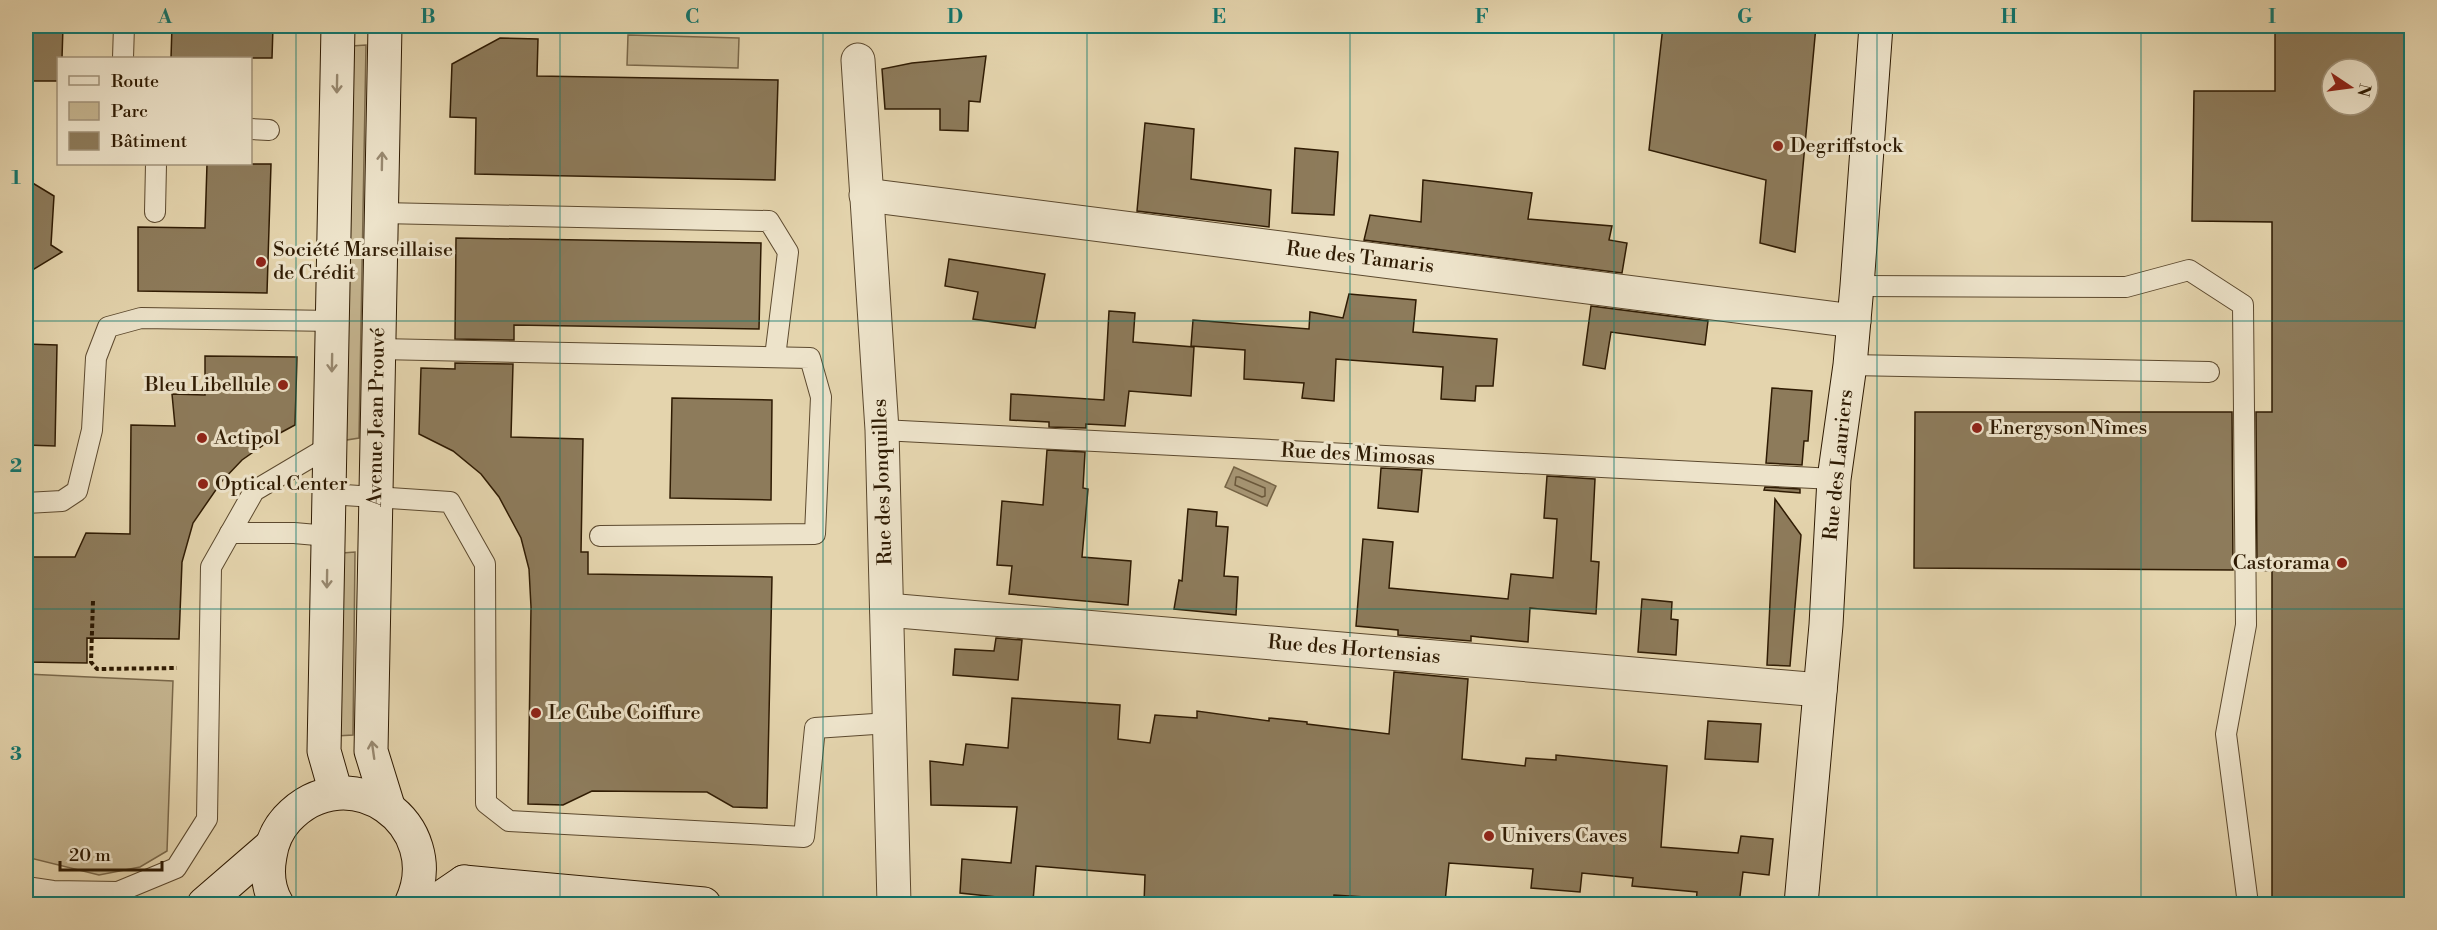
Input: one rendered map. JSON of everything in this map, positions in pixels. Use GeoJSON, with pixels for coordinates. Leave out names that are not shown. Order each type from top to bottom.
{"type":"FeatureCollection","features":[{"type":"Feature","properties":{"kind":"street"},"geometry":{"type":"LineString","coordinates":[[336,793],[324,751],[338,26]]}},
{"type":"Feature","properties":{"kind":"street","name":"Avenue Jean Prouvé"},"geometry":{"type":"LineString","coordinates":[[385,26],[371,751],[388,806]]}},
{"type":"Feature","properties":{"kind":"street","name":"Rue des Lauriers"},"geometry":{"type":"LineString","coordinates":[[1801,904],[1820,690],[1834,479],[1850,365],[1876,26]]}},
{"type":"Feature","properties":{"kind":"street","name":"Rue des Jonquilles"},"geometry":{"type":"LineString","coordinates":[[858,60],[882,430],[894,904]]}},
{"type":"Feature","properties":{"kind":"street","name":"Rue des Tamaris"},"geometry":{"type":"LineString","coordinates":[[866,195],[1854,321]]}},
{"type":"Feature","properties":{"kind":"street","name":"Rue des Hortensias"},"geometry":{"type":"LineString","coordinates":[[887,610],[1820,690]]}},
{"type":"Feature","properties":{"kind":"street"},"geometry":{"type":"LineString","coordinates":[[277,904],[272,897],[267,871],[271,846],[281,826],[296,810],[314,799],[336,793],[363,796],[388,806],[406,825],[418,849],[420,870],[417,892],[411,904]]}},
{"type":"Feature","properties":{"kind":"street"},"geometry":{"type":"LineString","coordinates":[[204,904],[271,846]]}},
{"type":"Feature","properties":{"kind":"street"},"geometry":{"type":"LineString","coordinates":[[418,849],[438,857],[464,882],[704,904]]}},
{"type":"Feature","properties":{"kind":"street"},"geometry":{"type":"LineString","coordinates":[[425,904],[439,899],[464,882]]}},
{"type":"Feature","properties":{"kind":"lane"},"geometry":{"type":"LineString","coordinates":[[123,57],[124,26]]}},
{"type":"Feature","properties":{"kind":"lane"},"geometry":{"type":"LineString","coordinates":[[155,212],[156,165]]}},
{"type":"Feature","properties":{"kind":"lane"},"geometry":{"type":"LineString","coordinates":[[381,213],[769,221],[788,252],[775,357]]}},
{"type":"Feature","properties":{"kind":"lane"},"geometry":{"type":"LineString","coordinates":[[1857,286],[2126,287],[2190,270],[2243,305],[2246,626],[2226,734],[2248,904]]}},
{"type":"Feature","properties":{"kind":"lane"},"geometry":{"type":"LineString","coordinates":[[26,503],[62,501],[77,491],[92,430],[96,358],[108,327],[141,318],[333,321]]}},
{"type":"Feature","properties":{"kind":"lane"},"geometry":{"type":"LineString","coordinates":[[379,349],[810,358],[821,397],[815,534],[600,536]]}},
{"type":"Feature","properties":{"kind":"lane"},"geometry":{"type":"LineString","coordinates":[[1850,365],[2209,372]]}},
{"type":"Feature","properties":{"kind":"lane","name":"Rue des Mimosas"},"geometry":{"type":"LineString","coordinates":[[882,430],[1834,479]]}},
{"type":"Feature","properties":{"kind":"lane"},"geometry":{"type":"LineString","coordinates":[[26,887],[53,891],[117,892],[176,868],[207,819],[211,567],[254,491],[330,446]]}},
{"type":"Feature","properties":{"kind":"lane"},"geometry":{"type":"LineString","coordinates":[[329,494],[450,502],[485,564],[486,803],[509,820],[804,837],[815,728],[889,723]]}},
{"type":"Feature","properties":{"kind":"lane"},"geometry":{"type":"LineString","coordinates":[[230,533],[294,533],[328,536]]}},
{"type":"Feature","properties":{"kind":"path"},"geometry":{"type":"LineString","coordinates":[[93,601],[91,662],[98,669],[177,669]]}},
{"type":"Feature","properties":{"kind":"green space"},"geometry":{"type":"Polygon","coordinates":[[[560,26],[851,26],[850,32],[560,28],[560,26]]]}},
{"type":"Feature","properties":{"kind":"green space"},"geometry":{"type":"Polygon","coordinates":[[[628,35],[739,38],[738,68],[627,65],[628,35]]]}},
{"type":"Feature","properties":{"kind":"green space"},"geometry":{"type":"Polygon","coordinates":[[[366,45],[359,438],[340,441],[351,46],[366,45]]]}},
{"type":"Feature","properties":{"kind":"green space"},"geometry":{"type":"Polygon","coordinates":[[[355,552],[353,735],[336,736],[342,553],[355,552]]]}},
{"type":"Feature","properties":{"kind":"green space"},"geometry":{"type":"Polygon","coordinates":[[[26,674],[173,681],[167,851],[140,867],[99,875],[26,857],[26,674]]]}},
{"type":"Feature","properties":{"kind":"water"},"geometry":{"type":"Polygon","coordinates":[[[1234,467],[1276,486],[1267,506],[1225,487],[1234,467]]]}},
{"type":"Feature","properties":{"kind":"building"},"geometry":{"type":"Polygon","coordinates":[[[26,26],[63,26],[62,57],[57,57],[57,81],[26,81],[26,26]]]}},
{"type":"Feature","properties":{"kind":"building"},"geometry":{"type":"Polygon","coordinates":[[[172,26],[273,26],[272,58],[171,57],[172,26]]]}},
{"type":"Feature","properties":{"kind":"building"},"geometry":{"type":"Polygon","coordinates":[[[1663,26],[1816,26],[1795,252],[1760,243],[1766,180],[1649,150],[1663,26]]]}},
{"type":"Feature","properties":{"kind":"building","name":"Castorama"},"geometry":{"type":"Polygon","coordinates":[[[2275,26],[2412,26],[2412,904],[2272,904],[2272,571],[2257,570],[2256,412],[2272,412],[2272,222],[2192,221],[2194,91],[2275,91],[2275,26]]]}},
{"type":"Feature","properties":{"kind":"building"},"geometry":{"type":"Polygon","coordinates":[[[500,38],[538,39],[537,76],[778,80],[775,180],[475,174],[476,118],[450,117],[452,64],[500,38]]]}},
{"type":"Feature","properties":{"kind":"building"},"geometry":{"type":"Polygon","coordinates":[[[986,56],[980,102],[969,101],[968,131],[940,130],[940,109],[885,109],[882,69],[912,63],[986,56]]]}},
{"type":"Feature","properties":{"kind":"building"},"geometry":{"type":"Polygon","coordinates":[[[1145,123],[1194,129],[1191,179],[1271,190],[1269,227],[1137,211],[1145,123]]]}},
{"type":"Feature","properties":{"kind":"building"},"geometry":{"type":"Polygon","coordinates":[[[1295,148],[1338,152],[1334,215],[1292,213],[1295,148]]]}},
{"type":"Feature","properties":{"kind":"building"},"geometry":{"type":"Polygon","coordinates":[[[271,164],[267,293],[138,291],[138,227],[205,228],[207,165],[271,164]]]}},
{"type":"Feature","properties":{"kind":"building"},"geometry":{"type":"Polygon","coordinates":[[[26,179],[54,196],[51,245],[62,252],[26,274],[26,179]]]}},
{"type":"Feature","properties":{"kind":"building"},"geometry":{"type":"Polygon","coordinates":[[[1423,180],[1532,193],[1528,219],[1612,226],[1609,240],[1627,243],[1622,273],[1364,240],[1370,215],[1421,222],[1423,180]]]}},
{"type":"Feature","properties":{"kind":"building"},"geometry":{"type":"Polygon","coordinates":[[[456,238],[761,243],[759,329],[514,325],[514,340],[455,339],[456,238]]]}},
{"type":"Feature","properties":{"kind":"building"},"geometry":{"type":"Polygon","coordinates":[[[949,259],[1045,274],[1035,328],[973,319],[978,292],[945,286],[949,259]]]}},
{"type":"Feature","properties":{"kind":"building"},"geometry":{"type":"Polygon","coordinates":[[[1349,294],[1416,300],[1413,332],[1497,339],[1493,386],[1476,386],[1475,401],[1441,399],[1443,367],[1336,359],[1334,401],[1302,398],[1304,383],[1244,379],[1245,350],[1191,346],[1193,320],[1309,329],[1310,312],[1343,318],[1349,294]]]}},
{"type":"Feature","properties":{"kind":"building"},"geometry":{"type":"Polygon","coordinates":[[[1591,306],[1708,321],[1705,345],[1611,332],[1605,369],[1583,365],[1591,306]]]}},
{"type":"Feature","properties":{"kind":"building"},"geometry":{"type":"Polygon","coordinates":[[[1109,311],[1135,313],[1133,342],[1194,347],[1191,396],[1129,391],[1125,426],[1086,424],[1086,428],[1049,427],[1049,422],[1010,420],[1011,394],[1104,400],[1109,311]]]}},
{"type":"Feature","properties":{"kind":"building"},"geometry":{"type":"Polygon","coordinates":[[[26,344],[57,345],[55,446],[26,445],[26,344]]]}},
{"type":"Feature","properties":{"kind":"building"},"geometry":{"type":"Polygon","coordinates":[[[205,356],[297,357],[295,425],[242,460],[222,481],[193,523],[182,562],[179,639],[87,638],[87,663],[26,662],[26,557],[75,557],[86,533],[130,534],[131,425],[175,426],[172,394],[205,395],[205,356]]]}},
{"type":"Feature","properties":{"kind":"building"},"geometry":{"type":"Polygon","coordinates":[[[455,363],[513,364],[511,437],[583,439],[581,552],[588,552],[588,574],[772,577],[767,808],[733,807],[707,792],[592,791],[563,805],[528,804],[531,607],[529,569],[521,538],[499,497],[481,474],[453,451],[419,434],[421,368],[455,369],[455,363]]]}},
{"type":"Feature","properties":{"kind":"building"},"geometry":{"type":"Polygon","coordinates":[[[1772,388],[1812,391],[1808,441],[1804,441],[1802,465],[1766,463],[1772,388]]]}},
{"type":"Feature","properties":{"kind":"building"},"geometry":{"type":"Polygon","coordinates":[[[672,398],[772,400],[771,500],[670,498],[672,398]]]}},
{"type":"Feature","properties":{"kind":"building"},"geometry":{"type":"Polygon","coordinates":[[[1915,412],[2232,412],[2233,570],[1914,568],[1915,412]]]}},
{"type":"Feature","properties":{"kind":"building"},"geometry":{"type":"Polygon","coordinates":[[[1047,450],[1085,452],[1083,488],[1088,489],[1082,557],[1131,561],[1128,605],[1009,594],[1012,566],[997,565],[1002,501],[1043,505],[1047,450]]]}},
{"type":"Feature","properties":{"kind":"building"},"geometry":{"type":"Polygon","coordinates":[[[1381,468],[1422,470],[1418,512],[1378,508],[1381,468]]]}},
{"type":"Feature","properties":{"kind":"building"},"geometry":{"type":"Polygon","coordinates":[[[1547,476],[1595,479],[1591,561],[1599,562],[1596,614],[1530,608],[1528,642],[1471,636],[1471,641],[1398,635],[1398,630],[1356,626],[1363,539],[1393,542],[1389,588],[1508,599],[1511,574],[1553,578],[1557,519],[1544,518],[1547,476]]]}},
{"type":"Feature","properties":{"kind":"building"},"geometry":{"type":"Polygon","coordinates":[[[1765,487],[1800,489],[1800,493],[1764,490],[1765,487]]]}},
{"type":"Feature","properties":{"kind":"building"},"geometry":{"type":"Polygon","coordinates":[[[1775,499],[1801,535],[1790,666],[1767,665],[1775,499]]]}},
{"type":"Feature","properties":{"kind":"building"},"geometry":{"type":"Polygon","coordinates":[[[1188,509],[1217,512],[1216,526],[1228,527],[1224,576],[1238,577],[1236,615],[1174,609],[1179,580],[1182,581],[1188,509]]]}},
{"type":"Feature","properties":{"kind":"building"},"geometry":{"type":"Polygon","coordinates":[[[1642,599],[1672,602],[1671,619],[1678,620],[1676,655],[1638,652],[1642,599]]]}},
{"type":"Feature","properties":{"kind":"building"},"geometry":{"type":"Polygon","coordinates":[[[996,638],[1022,640],[1018,680],[953,675],[955,649],[994,651],[996,638]]]}},
{"type":"Feature","properties":{"kind":"building"},"geometry":{"type":"Polygon","coordinates":[[[1394,672],[1468,679],[1462,759],[1525,766],[1526,758],[1556,760],[1556,755],[1667,766],[1661,847],[1738,853],[1741,836],[1773,839],[1769,875],[1743,872],[1739,904],[1696,904],[1697,892],[1632,886],[1633,878],[1582,873],[1580,892],[1531,888],[1533,869],[1449,863],[1445,902],[1334,895],[1333,904],[1144,904],[1145,875],[1036,866],[1033,901],[960,893],[962,859],[1011,863],[1017,807],[931,805],[930,761],[963,765],[966,744],[1008,748],[1012,698],[1120,705],[1118,739],[1150,743],[1155,715],[1197,718],[1197,711],[1269,721],[1269,718],[1307,722],[1307,724],[1389,734],[1394,672]]]}},
{"type":"Feature","properties":{"kind":"building"},"geometry":{"type":"Polygon","coordinates":[[[1708,721],[1761,724],[1758,762],[1705,759],[1708,721]]]}},
{"type":"Feature","properties":{"kind":"place","name":"Degriffstock"},"geometry":{"type":"Point","coordinates":[1778,146]}},
{"type":"Feature","properties":{"kind":"place","name":"Société Marseillaise de Crédit"},"geometry":{"type":"Point","coordinates":[261,262]}},
{"type":"Feature","properties":{"kind":"place","name":"Bleu Libellule"},"geometry":{"type":"Point","coordinates":[283,385]}},
{"type":"Feature","properties":{"kind":"place","name":"Energyson Nîmes"},"geometry":{"type":"Point","coordinates":[1977,428]}},
{"type":"Feature","properties":{"kind":"place","name":"Actipol"},"geometry":{"type":"Point","coordinates":[202,438]}},
{"type":"Feature","properties":{"kind":"place","name":"Optical Center"},"geometry":{"type":"Point","coordinates":[203,484]}},
{"type":"Feature","properties":{"kind":"place","name":"Castorama"},"geometry":{"type":"Point","coordinates":[2342,563]}},
{"type":"Feature","properties":{"kind":"place","name":"Le Cube Coiffure"},"geometry":{"type":"Point","coordinates":[536,713]}},
{"type":"Feature","properties":{"kind":"place","name":"Univers Caves"},"geometry":{"type":"Point","coordinates":[1489,836]}}]}
